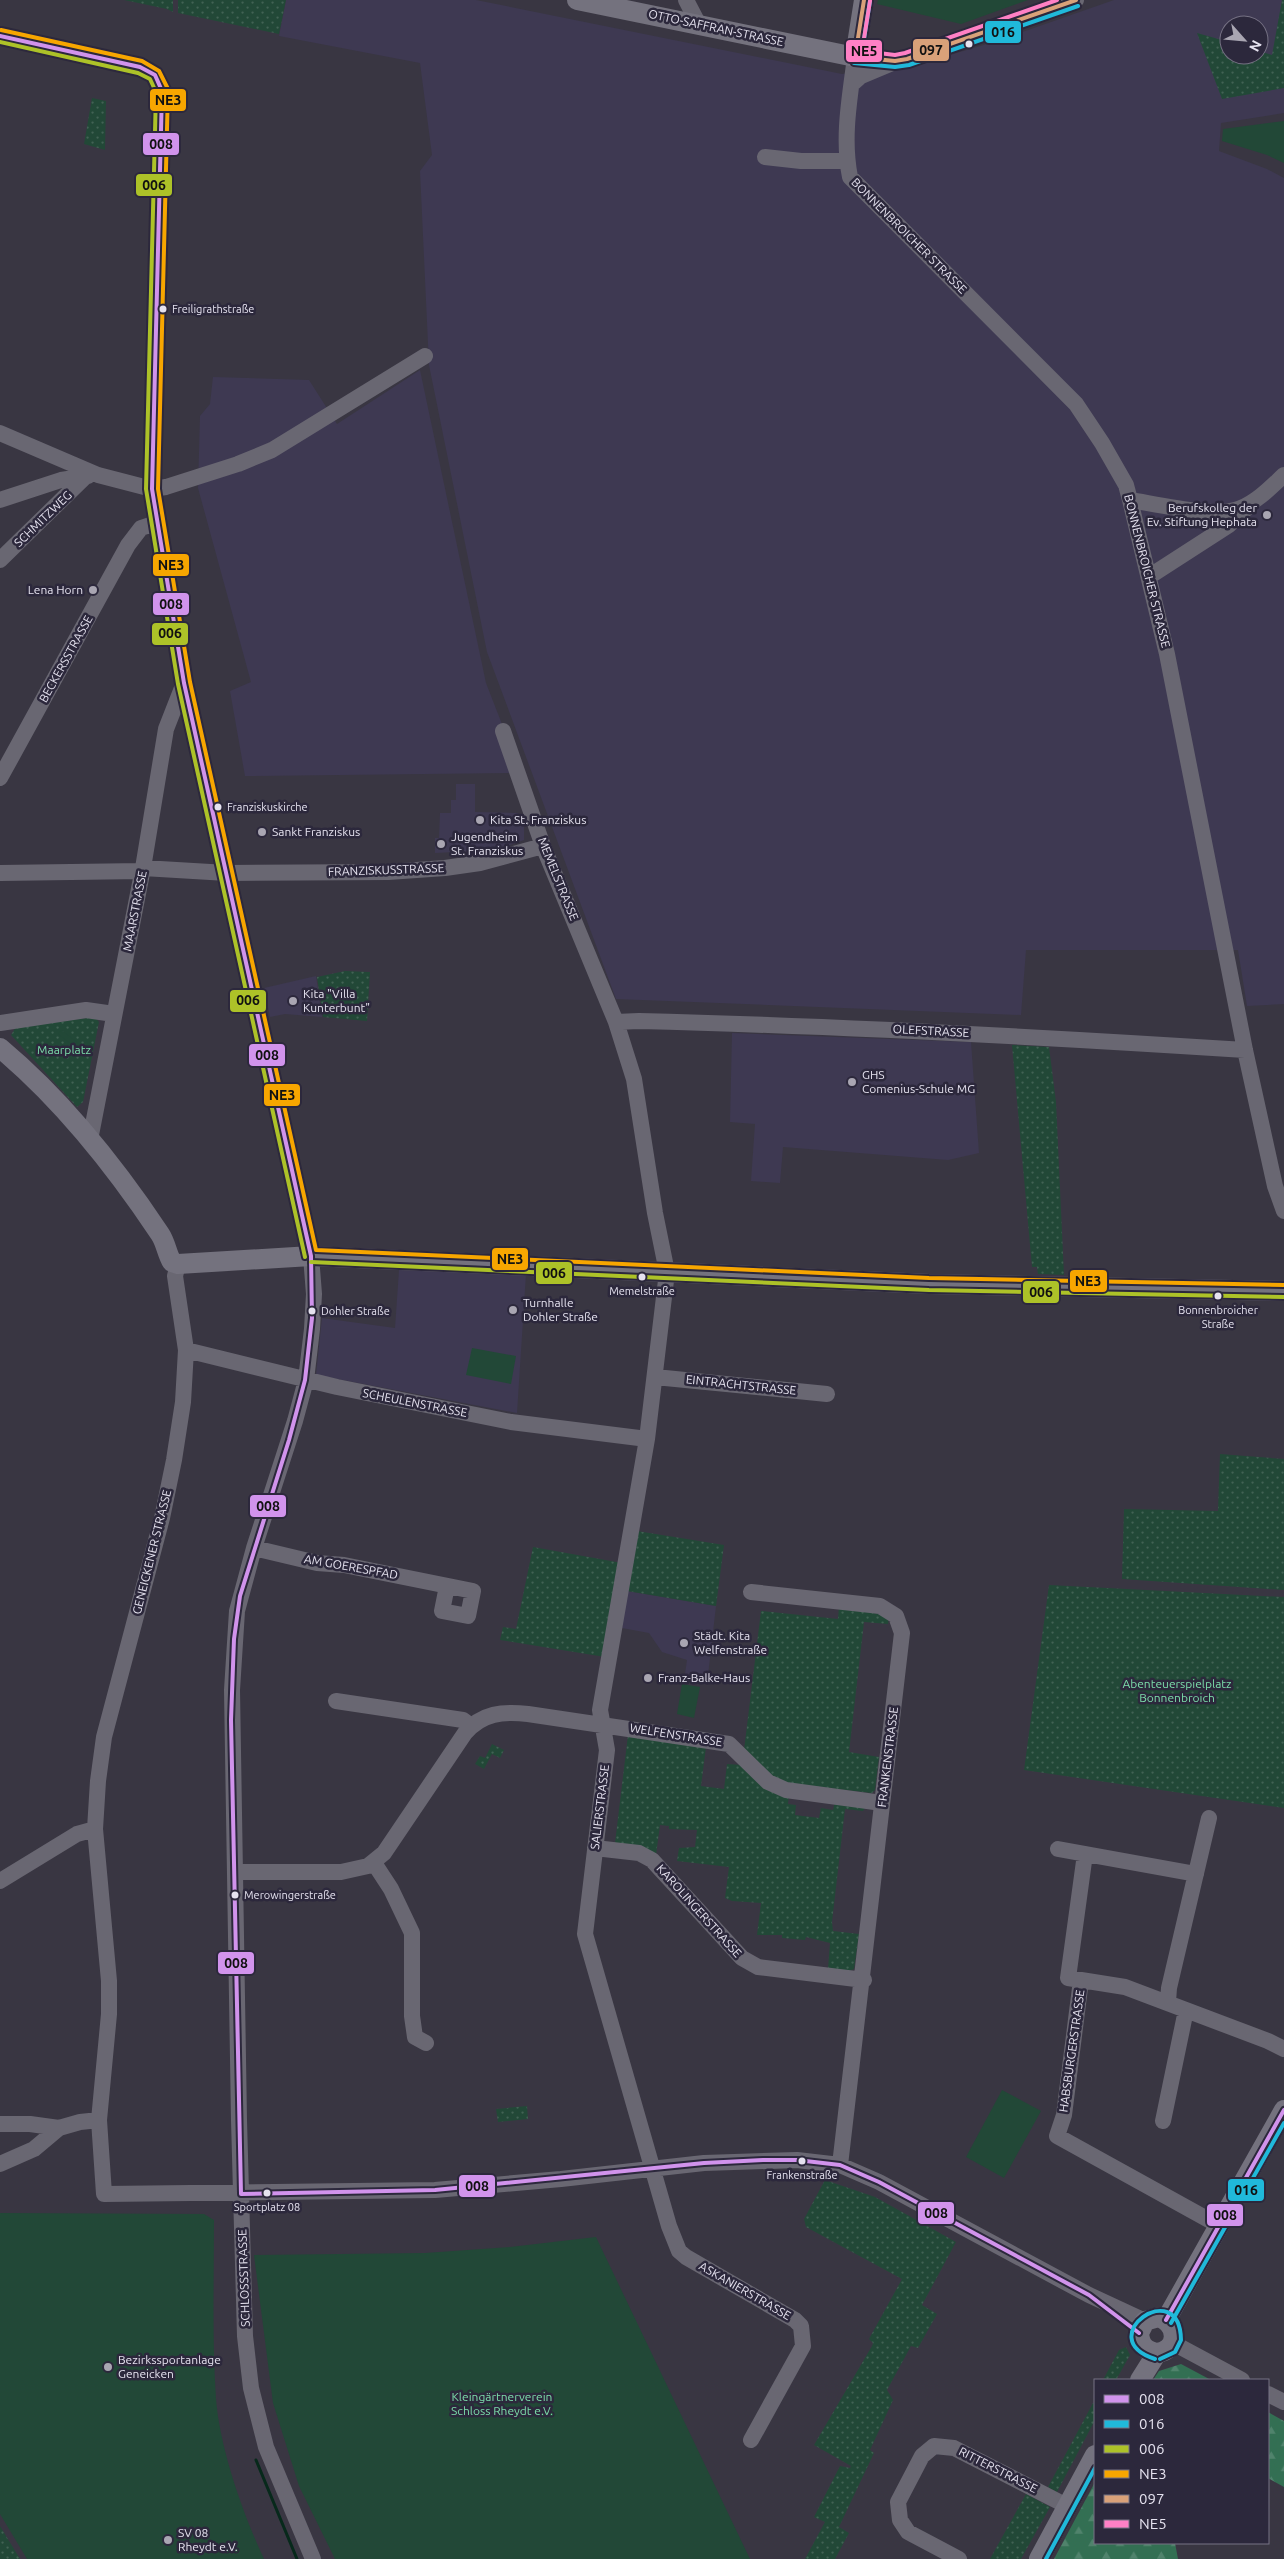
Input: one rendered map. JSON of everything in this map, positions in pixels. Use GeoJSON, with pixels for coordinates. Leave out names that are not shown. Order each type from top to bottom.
{"type":"FeatureCollection","features":[{"type":"Feature","properties":{"kind":"main road","name":"OTTO-SAFFRAN-STRASSE"},"geometry":{"type":"LineString","coordinates":[[577,0],[855,57]]}},
{"type":"Feature","properties":{"kind":"main road"},"geometry":{"type":"LineString","coordinates":[[855,57],[864,0]]}},
{"type":"Feature","properties":{"kind":"main road"},"geometry":{"type":"LineString","coordinates":[[0,1048],[15,1061],[90,1140],[161,1235],[172,1262],[178,1264],[311,1256],[929,1284],[1284,1291]]}},
{"type":"Feature","properties":{"kind":"main road"},"geometry":{"type":"LineString","coordinates":[[1131,2379],[1151,2339],[1174,2330],[1166,2320],[1284,2110]]}},
{"type":"Feature","properties":{"kind":"main road"},"geometry":{"type":"LineString","coordinates":[[1140,2379],[1151,2339]]}},
{"type":"Feature","properties":{"kind":"main road"},"geometry":{"type":"LineString","coordinates":[[1039,2559],[1094,2457]]}},
{"type":"Feature","properties":{"kind":"street"},"geometry":{"type":"LineString","coordinates":[[686,0],[698,25]]}},
{"type":"Feature","properties":{"kind":"street"},"geometry":{"type":"LineString","coordinates":[[852,84],[862,76],[895,61],[1076,0]]}},
{"type":"Feature","properties":{"kind":"street","name":"SCHLOSSSTRASSE"},"geometry":{"type":"LineString","coordinates":[[0,36],[140,67],[155,75],[159,82],[163,104],[152,489],[156,523],[184,683],[311,1256],[314,1294],[306,1380],[295,1421],[254,1548],[237,1611],[232,1690],[241,2194],[248,2362],[251,2388],[269,2456],[313,2559]]}},
{"type":"Feature","properties":{"kind":"street"},"geometry":{"type":"LineString","coordinates":[[855,57],[895,61]]}},
{"type":"Feature","properties":{"kind":"street","name":"BONNENBROICHER STRASSE"},"geometry":{"type":"LineString","coordinates":[[855,57],[845,144],[850,177],[1076,404],[1102,443],[1126,485],[1150,576],[1245,1050],[1275,1186],[1284,1211]]}},
{"type":"Feature","properties":{"kind":"street"},"geometry":{"type":"LineString","coordinates":[[765,157],[801,161],[846,160]]}},
{"type":"Feature","properties":{"kind":"street"},"geometry":{"type":"LineString","coordinates":[[0,433],[92,476],[152,489],[166,487],[238,464],[272,450],[425,356]]}},
{"type":"Feature","properties":{"kind":"street"},"geometry":{"type":"LineString","coordinates":[[1150,576],[1229,525],[1284,475]]}},
{"type":"Feature","properties":{"kind":"street"},"geometry":{"type":"LineString","coordinates":[[0,500],[61,480],[92,476]]}},
{"type":"Feature","properties":{"kind":"street","name":"SCHMITZWEG"},"geometry":{"type":"LineString","coordinates":[[0,560],[92,476]]}},
{"type":"Feature","properties":{"kind":"street"},"geometry":{"type":"LineString","coordinates":[[1130,500],[1214,512],[1239,510],[1252,503]]}},
{"type":"Feature","properties":{"kind":"street","name":"BECKERSSTRASSE"},"geometry":{"type":"LineString","coordinates":[[0,778],[128,546],[141,528],[156,523]]}},
{"type":"Feature","properties":{"kind":"street","name":"MAARSTRASSE"},"geometry":{"type":"LineString","coordinates":[[90,1140],[143,870],[166,729],[184,683]]}},
{"type":"Feature","properties":{"kind":"street","name":"MEMELSTRASSE"},"geometry":{"type":"LineString","coordinates":[[503,731],[544,846],[616,1022],[634,1078],[667,1272],[647,1439]]}},
{"type":"Feature","properties":{"kind":"street","name":"FRANZISKUSSTRASSE"},"geometry":{"type":"LineString","coordinates":[[0,872],[143,870],[227,874],[388,872],[445,868],[480,863],[544,846]]}},
{"type":"Feature","properties":{"kind":"street"},"geometry":{"type":"LineString","coordinates":[[0,1023],[86,1010],[114,1014]]}},
{"type":"Feature","properties":{"kind":"street","name":"OLEFSTRASSE"},"geometry":{"type":"LineString","coordinates":[[616,1022],[807,1025],[1048,1037],[1245,1050]]}},
{"type":"Feature","properties":{"kind":"street","name":"GENEICKENER STRASSE"},"geometry":{"type":"LineString","coordinates":[[178,1264],[176,1276],[186,1350],[183,1402],[162,1518],[104,1737],[95,1829],[109,1981],[109,2014],[99,2120],[104,2194],[241,2194]]}},
{"type":"Feature","properties":{"kind":"street","name":"SCHEULENSTRASSE"},"geometry":{"type":"LineString","coordinates":[[186,1350],[306,1380],[511,1422],[647,1439]]}},
{"type":"Feature","properties":{"kind":"street","name":"EINTRACHTSTRASSE"},"geometry":{"type":"LineString","coordinates":[[655,1377],[827,1394]]}},
{"type":"Feature","properties":{"kind":"street","name":"SALIERSTRASSE"},"geometry":{"type":"LineString","coordinates":[[647,1439],[600,1710],[607,1750],[585,1934],[653,2169]]}},
{"type":"Feature","properties":{"kind":"street","name":"AM GOERESPFAD"},"geometry":{"type":"LineString","coordinates":[[254,1548],[317,1563],[344,1565],[448,1586]]}},
{"type":"Feature","properties":{"kind":"street","name":"FRANKENSTRASSE"},"geometry":{"type":"LineString","coordinates":[[751,1592],[880,1606],[896,1616],[902,1633],[864,1980],[840,2165]]}},
{"type":"Feature","properties":{"kind":"street"},"geometry":{"type":"LineString","coordinates":[[336,1701],[463,1720],[471,1726]]}},
{"type":"Feature","properties":{"kind":"street"},"geometry":{"type":"LineString","coordinates":[[235,1872],[349,1871],[374,1863],[392,1843],[471,1726],[494,1714],[514,1712],[602,1724]]}},
{"type":"Feature","properties":{"kind":"street","name":"WELFENSTRASSE"},"geometry":{"type":"LineString","coordinates":[[602,1724],[729,1744],[768,1782],[786,1790],[882,1803]]}},
{"type":"Feature","properties":{"kind":"street"},"geometry":{"type":"LineString","coordinates":[[1168,2002],[1169,1988],[1209,1818]]}},
{"type":"Feature","properties":{"kind":"street"},"geometry":{"type":"LineString","coordinates":[[0,1880],[77,1834],[95,1829]]}},
{"type":"Feature","properties":{"kind":"street","name":"KAROLINGERSTRASSE"},"geometry":{"type":"LineString","coordinates":[[595,1848],[639,1853],[652,1860],[742,1958],[758,1967],[864,1980]]}},
{"type":"Feature","properties":{"kind":"street"},"geometry":{"type":"LineString","coordinates":[[1058,1849],[1196,1874]]}},
{"type":"Feature","properties":{"kind":"street"},"geometry":{"type":"LineString","coordinates":[[1081,1980],[1068,1978],[1085,1854]]}},
{"type":"Feature","properties":{"kind":"street"},"geometry":{"type":"LineString","coordinates":[[374,1863],[394,1895],[412,1933],[412,2016],[415,2037],[426,2043]]}},
{"type":"Feature","properties":{"kind":"street","name":"HABSBURGERSTRASSE"},"geometry":{"type":"LineString","coordinates":[[1218,2225],[1057,2136],[1064,2114],[1081,1980],[1126,1987],[1268,2041],[1284,2049]]}},
{"type":"Feature","properties":{"kind":"street"},"geometry":{"type":"LineString","coordinates":[[1163,2121],[1186,2010]]}},
{"type":"Feature","properties":{"kind":"street"},"geometry":{"type":"LineString","coordinates":[[1,2124],[30,2124],[59,2128],[80,2122],[99,2120]]}},
{"type":"Feature","properties":{"kind":"street"},"geometry":{"type":"LineString","coordinates":[[0,2164],[34,2149],[59,2128]]}},
{"type":"Feature","properties":{"kind":"street"},"geometry":{"type":"LineString","coordinates":[[241,2194],[435,2190],[704,2163],[763,2160],[797,2160],[840,2165],[879,2182],[1089,2295],[1151,2339],[1240,2379]]}},
{"type":"Feature","properties":{"kind":"street","name":"ASKANIERSTRASSE"},"geometry":{"type":"LineString","coordinates":[[653,2169],[669,2226],[679,2251],[686,2257],[795,2320],[801,2326],[802,2346],[751,2440]]}},
{"type":"Feature","properties":{"kind":"street"},"geometry":{"type":"LineString","coordinates":[[1269,2394],[1284,2402]]}},
{"type":"Feature","properties":{"kind":"street","name":"RITTERSTRASSE"},"geometry":{"type":"LineString","coordinates":[[960,2559],[908,2532],[900,2520],[898,2502],[922,2456],[934,2446],[954,2448],[1067,2506]]}},
{"type":"Feature","properties":{"kind":"shaded area"},"geometry":{"type":"Polygon","coordinates":[[[286,0],[476,0],[842,74],[926,62],[994,42],[1114,0],[1284,0],[1284,113],[1221,123],[1219,151],[1267,169],[1284,178],[1284,1004],[1247,1006],[1238,950],[1026,950],[1021,1015],[616,999],[487,652],[429,365],[420,171],[432,155],[420,63],[279,36],[286,0]]]}},
{"type":"Feature","properties":{"kind":"shaded area"},"geometry":{"type":"Polygon","coordinates":[[[420,370],[486,683],[521,773],[245,776],[230,691],[251,682],[198,488],[200,416],[210,404],[213,377],[309,380],[337,424],[420,370]]]}},
{"type":"Feature","properties":{"kind":"shaded area","name":"Kita St. Franziskus"},"geometry":{"type":"Polygon","coordinates":[[[456,784],[475,784],[475,812],[518,813],[524,827],[524,840],[496,850],[435,853],[435,838],[439,838],[440,813],[451,813],[451,800],[456,800],[456,784]]]}},
{"type":"Feature","properties":{"kind":"shaded area","name":"Kita \"Villa Kunterbunt\""},"geometry":{"type":"Polygon","coordinates":[[[316,976],[322,1017],[285,1014],[270,1017],[264,988],[316,976]]]}},
{"type":"Feature","properties":{"kind":"shaded area","name":"GHS Comenius-Schule MG"},"geometry":{"type":"Polygon","coordinates":[[[732,1033],[971,1042],[979,1153],[948,1160],[783,1147],[780,1183],[751,1181],[755,1124],[730,1122],[732,1033]]]}},
{"type":"Feature","properties":{"kind":"shaded area"},"geometry":{"type":"Polygon","coordinates":[[[399,1270],[526,1274],[517,1413],[316,1375],[322,1318],[395,1328],[399,1270]]]}},
{"type":"Feature","properties":{"kind":"shaded area","name":"Städt. Kita Welfenstraße"},"geometry":{"type":"Polygon","coordinates":[[[627,1591],[716,1606],[707,1684],[684,1681],[687,1660],[662,1652],[649,1633],[622,1628],[627,1591]]]}},
{"type":"Feature","properties":{"kind":"green space"},"geometry":{"type":"Polygon","coordinates":[[[124,0],[173,0],[173,12],[167,9],[124,0]]]}},
{"type":"Feature","properties":{"kind":"green space"},"geometry":{"type":"Polygon","coordinates":[[[178,0],[286,0],[279,34],[178,13],[178,0]]]}},
{"type":"Feature","properties":{"kind":"green space"},"geometry":{"type":"Polygon","coordinates":[[[878,0],[1028,0],[961,24],[877,4],[878,0]]]}},
{"type":"Feature","properties":{"kind":"green space"},"geometry":{"type":"Polygon","coordinates":[[[1282,0],[1284,0],[1284,88],[1222,99],[1197,33],[1219,39],[1219,65],[1269,65],[1269,54],[1272,55],[1282,0]]]}},
{"type":"Feature","properties":{"kind":"green space"},"geometry":{"type":"Polygon","coordinates":[[[92,98],[106,101],[105,150],[84,144],[92,98]]]}},
{"type":"Feature","properties":{"kind":"green space"},"geometry":{"type":"Polygon","coordinates":[[[1284,121],[1284,163],[1267,155],[1222,141],[1223,129],[1284,121]]]}},
{"type":"Feature","properties":{"kind":"green space"},"geometry":{"type":"Polygon","coordinates":[[[345,971],[370,972],[367,1021],[323,1017],[317,977],[345,971]]]}},
{"type":"Feature","properties":{"kind":"green space","name":"Maarplatz"},"geometry":{"type":"Polygon","coordinates":[[[95,1017],[99,1022],[83,1102],[77,1107],[11,1035],[16,1027],[95,1017]]]}},
{"type":"Feature","properties":{"kind":"green space"},"geometry":{"type":"Polygon","coordinates":[[[61,1030],[77,1042],[74,1046],[58,1034],[61,1030]]]}},
{"type":"Feature","properties":{"kind":"green space"},"geometry":{"type":"Polygon","coordinates":[[[1012,1045],[1049,1047],[1056,1102],[1064,1275],[1038,1274],[1037,1267],[1032,1267],[1012,1045]]]}},
{"type":"Feature","properties":{"kind":"green space"},"geometry":{"type":"Polygon","coordinates":[[[472,1348],[516,1356],[511,1384],[466,1375],[472,1348]]]}},
{"type":"Feature","properties":{"kind":"green space"},"geometry":{"type":"Polygon","coordinates":[[[1220,1454],[1284,1459],[1284,1590],[1122,1579],[1124,1509],[1218,1511],[1220,1454]]]}},
{"type":"Feature","properties":{"kind":"green space"},"geometry":{"type":"Polygon","coordinates":[[[637,1531],[724,1545],[716,1606],[627,1591],[637,1531]]]}},
{"type":"Feature","properties":{"kind":"green space"},"geometry":{"type":"Polygon","coordinates":[[[533,1547],[622,1563],[605,1657],[500,1640],[503,1627],[516,1629],[533,1547]]]}},
{"type":"Feature","properties":{"kind":"green space","name":"Abenteuerspielplatz Bonnenbroich"},"geometry":{"type":"Polygon","coordinates":[[[1049,1585],[1284,1597],[1284,1808],[1024,1770],[1049,1585]]]}},
{"type":"Feature","properties":{"kind":"green space"},"geometry":{"type":"Polygon","coordinates":[[[839,1606],[889,1616],[888,1624],[864,1622],[849,1752],[879,1757],[875,1790],[872,1793],[791,1784],[775,1780],[744,1750],[761,1611],[838,1619],[839,1606]]]}},
{"type":"Feature","properties":{"kind":"green space"},"geometry":{"type":"Polygon","coordinates":[[[682,1684],[700,1687],[694,1718],[677,1714],[682,1684]]]}},
{"type":"Feature","properties":{"kind":"green space"},"geometry":{"type":"Polygon","coordinates":[[[628,1735],[706,1747],[701,1786],[724,1789],[727,1764],[742,1765],[789,1794],[788,1804],[796,1805],[795,1815],[819,1818],[821,1808],[833,1810],[835,1801],[867,1805],[863,1811],[845,1809],[832,1922],[833,1931],[859,1934],[854,1969],[849,1971],[828,1969],[830,1943],[806,1937],[805,1940],[782,1938],[782,1935],[757,1935],[761,1903],[732,1901],[725,1898],[729,1867],[677,1861],[679,1848],[695,1847],[697,1830],[669,1829],[669,1826],[660,1825],[656,1855],[615,1843],[628,1735]]]}},
{"type":"Feature","properties":{"kind":"green space"},"geometry":{"type":"Polygon","coordinates":[[[492,1744],[504,1750],[500,1758],[492,1754],[484,1769],[475,1764],[480,1756],[485,1758],[492,1744]]]}},
{"type":"Feature","properties":{"kind":"green space"},"geometry":{"type":"Polygon","coordinates":[[[1002,2090],[1041,2111],[1004,2178],[966,2157],[1002,2090]]]}},
{"type":"Feature","properties":{"kind":"green space"},"geometry":{"type":"Polygon","coordinates":[[[527,2106],[528,2119],[498,2122],[496,2109],[527,2106]]]}},
{"type":"Feature","properties":{"kind":"green space"},"geometry":{"type":"Polygon","coordinates":[[[825,2180],[875,2197],[956,2242],[922,2305],[937,2314],[918,2348],[911,2346],[887,2390],[893,2400],[870,2450],[874,2453],[839,2527],[849,2533],[835,2559],[805,2559],[825,2522],[814,2517],[840,2466],[850,2468],[851,2466],[814,2445],[872,2346],[873,2343],[869,2339],[902,2279],[806,2227],[804,2219],[825,2180]]]}},
{"type":"Feature","properties":{"kind":"green space","name":"Bezirkssportanlage Geneicken"},"geometry":{"type":"Polygon","coordinates":[[[0,2213],[204,2214],[214,2220],[213,2310],[218,2418],[227,2460],[248,2522],[264,2559],[27,2559],[0,2514],[0,2213]]]}},
{"type":"Feature","properties":{"kind":"green space","name":"Kleingärtnerverein Schloss Rheydt e.V."},"geometry":{"type":"Polygon","coordinates":[[[596,2237],[750,2559],[335,2559],[299,2486],[273,2403],[254,2255],[425,2253],[510,2247],[596,2237]]]}},
{"type":"Feature","properties":{"kind":"green space"},"geometry":{"type":"Polygon","coordinates":[[[1126,2347],[1130,2355],[1117,2379],[1104,2379],[1119,2350],[1126,2347]]]}},
{"type":"Feature","properties":{"kind":"green space"},"geometry":{"type":"Polygon","coordinates":[[[1181,2364],[1209,2379],[1154,2379],[1159,2371],[1181,2364]]]}},
{"type":"Feature","properties":{"kind":"green space"},"geometry":{"type":"Polygon","coordinates":[[[1094,2403],[1094,2422],[1057,2492],[1048,2487],[1094,2403]]]}},
{"type":"Feature","properties":{"kind":"green space"},"geometry":{"type":"Polygon","coordinates":[[[1269,2413],[1284,2421],[1284,2487],[1269,2479],[1269,2413]]]}},
{"type":"Feature","properties":{"kind":"green space"},"geometry":{"type":"Polygon","coordinates":[[[1094,2484],[1094,2544],[1175,2544],[1178,2559],[1054,2559],[1094,2484]]]}},
{"type":"Feature","properties":{"kind":"green space"},"geometry":{"type":"Polygon","coordinates":[[[1026,2494],[1050,2507],[1021,2559],[990,2559],[1026,2494]]]}},
{"type":"Feature","properties":{"kind":"green space"},"geometry":{"type":"Polygon","coordinates":[[[0,2526],[20,2559],[0,2559],[0,2526]]]}},
{"type":"Feature","properties":{"kind":"waterway"},"geometry":{"type":"LineString","coordinates":[[256,2460],[297,2559]]}},
{"type":"Feature","properties":{"kind":"transit line","name":"097"},"geometry":{"type":"LineString","coordinates":[[855,57],[864,0]]}},
{"type":"Feature","properties":{"kind":"transit line","name":"NE5"},"geometry":{"type":"LineString","coordinates":[[870,1],[862,51],[895,55],[1057,0]]}},
{"type":"Feature","properties":{"kind":"transit line","name":"097"},"geometry":{"type":"LineString","coordinates":[[855,57],[895,61],[907,59],[1076,0]]}},
{"type":"Feature","properties":{"kind":"transit line","name":"016"},"geometry":{"type":"LineString","coordinates":[[861,58],[870,1]]}},
{"type":"Feature","properties":{"kind":"transit line","name":"016"},"geometry":{"type":"LineString","coordinates":[[854,63],[895,67],[909,65],[1078,6]]}},
{"type":"Feature","properties":{"kind":"transit line","name":"NE3"},"geometry":{"type":"LineString","coordinates":[[1,30],[142,61],[159,71],[168,89],[158,489],[190,682],[316,1250],[929,1278],[1284,1285]]}},
{"type":"Feature","properties":{"kind":"transit line","name":"008"},"geometry":{"type":"LineString","coordinates":[[0,36],[140,67],[155,75],[162,91],[152,489],[184,683],[311,1256],[312,1318],[305,1380],[289,1440],[240,1596],[234,1639],[231,1720],[241,2194]]}},
{"type":"Feature","properties":{"kind":"transit line","name":"006"},"geometry":{"type":"LineString","coordinates":[[0,42],[138,73],[150,79],[156,92],[146,489],[178,684],[305,1257]]}},
{"type":"Feature","properties":{"kind":"transit line","name":"006"},"geometry":{"type":"LineString","coordinates":[[311,1262],[929,1290],[1284,1297]]}},
{"type":"Feature","properties":{"kind":"transit line","name":"008"},"geometry":{"type":"LineString","coordinates":[[1166,2320],[1284,2110]]}},
{"type":"Feature","properties":{"kind":"transit line","name":"016"},"geometry":{"type":"LineString","coordinates":[[1171,2323],[1284,2123]]}},
{"type":"Feature","properties":{"kind":"transit line","name":"008"},"geometry":{"type":"LineString","coordinates":[[241,2194],[435,2190],[704,2163],[763,2160],[797,2160],[840,2165],[879,2182],[1089,2295],[1139,2333]]}},
{"type":"Feature","properties":{"kind":"transit line","name":"016"},"geometry":{"type":"LineString","coordinates":[[1155,2359],[1137,2349],[1132,2338],[1134,2326],[1143,2317],[1155,2311],[1167,2312],[1177,2321],[1181,2340],[1175,2352],[1160,2359]]}},
{"type":"Feature","properties":{"kind":"transit line","name":"016"},"geometry":{"type":"LineString","coordinates":[[1046,2559],[1094,2470]]}},
{"type":"Feature","properties":{"kind":"place","name":"Freiligrathstraße"},"geometry":{"type":"Point","coordinates":[163,309]}},
{"type":"Feature","properties":{"kind":"place","name":"Berufskolleg der Ev. Stiftung Hephata"},"geometry":{"type":"Point","coordinates":[1267,515]}},
{"type":"Feature","properties":{"kind":"place","name":"Lena Horn"},"geometry":{"type":"Point","coordinates":[93,590]}},
{"type":"Feature","properties":{"kind":"place","name":"Franziskuskirche"},"geometry":{"type":"Point","coordinates":[218,807]}},
{"type":"Feature","properties":{"kind":"place","name":"Kita St. Franziskus"},"geometry":{"type":"Point","coordinates":[480,820]}},
{"type":"Feature","properties":{"kind":"place","name":"Sankt Franziskus"},"geometry":{"type":"Point","coordinates":[262,832]}},
{"type":"Feature","properties":{"kind":"place","name":"Jugendheim St. Franziskus"},"geometry":{"type":"Point","coordinates":[441,844]}},
{"type":"Feature","properties":{"kind":"place","name":"Kita \"Villa Kunterbunt\""},"geometry":{"type":"Point","coordinates":[293,1001]}},
{"type":"Feature","properties":{"kind":"place","name":"GHS Comenius-Schule MG"},"geometry":{"type":"Point","coordinates":[852,1082]}},
{"type":"Feature","properties":{"kind":"place","name":"Memelstraße"},"geometry":{"type":"Point","coordinates":[642,1277]}},
{"type":"Feature","properties":{"kind":"place","name":"Bonnenbroicher Straße"},"geometry":{"type":"Point","coordinates":[1218,1296]}},
{"type":"Feature","properties":{"kind":"place","name":"Turnhalle Dohler Straße"},"geometry":{"type":"Point","coordinates":[513,1310]}},
{"type":"Feature","properties":{"kind":"place","name":"Dohler Straße"},"geometry":{"type":"Point","coordinates":[312,1311]}},
{"type":"Feature","properties":{"kind":"place","name":"Städt. Kita Welfenstraße"},"geometry":{"type":"Point","coordinates":[684,1643]}},
{"type":"Feature","properties":{"kind":"place","name":"Franz-Balke-Haus"},"geometry":{"type":"Point","coordinates":[648,1678]}},
{"type":"Feature","properties":{"kind":"place","name":"Merowingerstraße"},"geometry":{"type":"Point","coordinates":[235,1895]}},
{"type":"Feature","properties":{"kind":"place","name":"Frankenstraße"},"geometry":{"type":"Point","coordinates":[802,2161]}},
{"type":"Feature","properties":{"kind":"place","name":"Sportplatz 08"},"geometry":{"type":"Point","coordinates":[267,2193]}},
{"type":"Feature","properties":{"kind":"place","name":"Bezirkssportanlage Geneicken"},"geometry":{"type":"Point","coordinates":[108,2367]}},
{"type":"Feature","properties":{"kind":"place","name":"SV 08 Rheydt e.V."},"geometry":{"type":"Point","coordinates":[168,2540]}}]}
